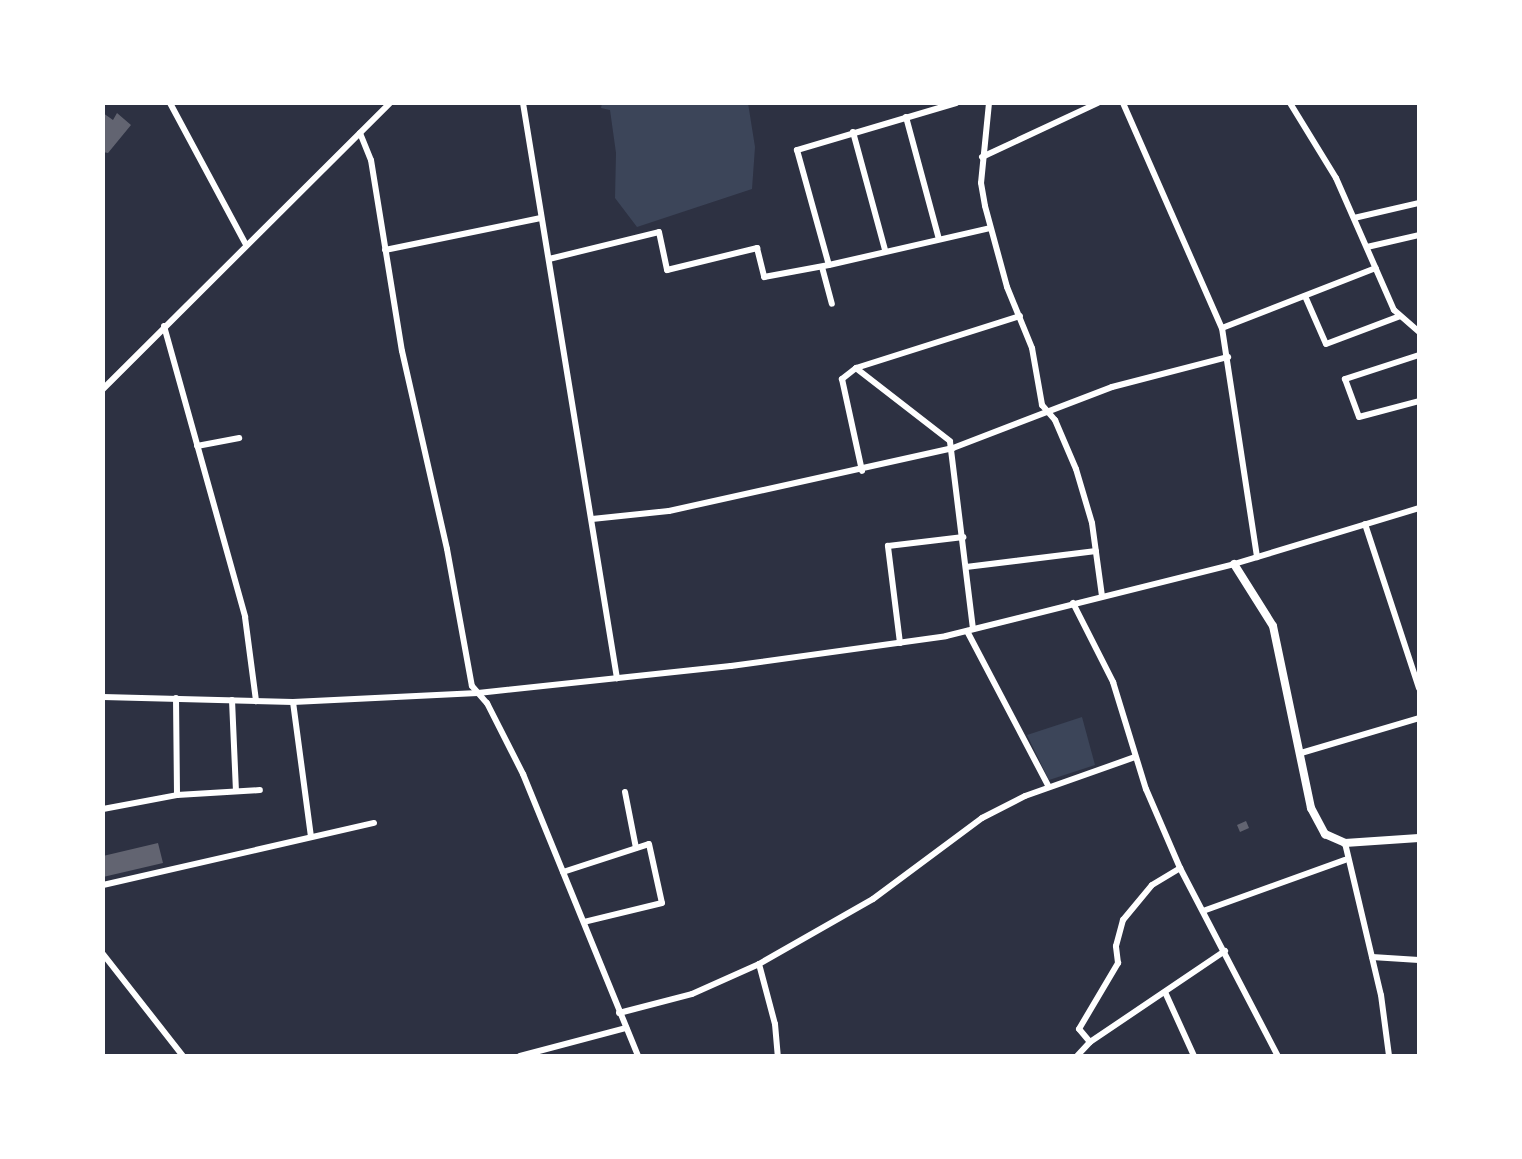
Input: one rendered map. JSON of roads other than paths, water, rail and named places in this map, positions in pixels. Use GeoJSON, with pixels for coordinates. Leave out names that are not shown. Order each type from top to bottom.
{"type":"FeatureCollection","features":[{"type":"Feature","properties":{"kind":"street"},"geometry":{"type":"LineString","coordinates":[[170,103],[245,243]]}},
{"type":"Feature","properties":{"kind":"street"},"geometry":{"type":"LineString","coordinates":[[103,389],[245,243],[390,103]]}},
{"type":"Feature","properties":{"kind":"street"},"geometry":{"type":"LineString","coordinates":[[523,103],[617,678]]}},
{"type":"Feature","properties":{"kind":"street"},"geometry":{"type":"LineString","coordinates":[[832,304],[826,266],[797,150],[956,103]]}},
{"type":"Feature","properties":{"kind":"street"},"geometry":{"type":"LineString","coordinates":[[989,103],[981,183],[990,228],[1020,316],[1047,412],[1076,469],[1096,551],[1102,596]]}},
{"type":"Feature","properties":{"kind":"street"},"geometry":{"type":"LineString","coordinates":[[982,157],[1098,103]]}},
{"type":"Feature","properties":{"kind":"street"},"geometry":{"type":"LineString","coordinates":[[1123,103],[1222,328],[1257,557]]}},
{"type":"Feature","properties":{"kind":"street"},"geometry":{"type":"LineString","coordinates":[[1290,103],[1327,161],[1400,316],[1419,332]]}},
{"type":"Feature","properties":{"kind":"street"},"geometry":{"type":"LineString","coordinates":[[905,117],[939,239]]}},
{"type":"Feature","properties":{"kind":"street"},"geometry":{"type":"LineString","coordinates":[[853,132],[885,250]]}},
{"type":"Feature","properties":{"kind":"street"},"geometry":{"type":"LineString","coordinates":[[360,133],[371,160],[385,250],[472,686],[523,774],[638,1056]]}},
{"type":"Feature","properties":{"kind":"street"},"geometry":{"type":"LineString","coordinates":[[1354,218],[1419,203]]}},
{"type":"Feature","properties":{"kind":"street"},"geometry":{"type":"LineString","coordinates":[[385,250],[541,218]]}},
{"type":"Feature","properties":{"kind":"street"},"geometry":{"type":"LineString","coordinates":[[549,258],[659,232],[667,270],[757,248],[764,277],[826,266],[885,250],[990,228]]}},
{"type":"Feature","properties":{"kind":"street"},"geometry":{"type":"LineString","coordinates":[[1367,247],[1419,235]]}},
{"type":"Feature","properties":{"kind":"street"},"geometry":{"type":"LineString","coordinates":[[1222,328],[1376,268]]}},
{"type":"Feature","properties":{"kind":"street"},"geometry":{"type":"LineString","coordinates":[[1304,296],[1326,344],[1400,316]]}},
{"type":"Feature","properties":{"kind":"street"},"geometry":{"type":"LineString","coordinates":[[862,471],[842,379],[856,368],[1020,316]]}},
{"type":"Feature","properties":{"kind":"street"},"geometry":{"type":"LineString","coordinates":[[164,326],[197,446],[218,508],[226,556],[245,617],[256,701]]}},
{"type":"Feature","properties":{"kind":"street"},"geometry":{"type":"LineString","coordinates":[[1419,355],[1345,379],[1359,417],[1419,401]]}},
{"type":"Feature","properties":{"kind":"street"},"geometry":{"type":"LineString","coordinates":[[592,519],[669,512],[862,471],[953,448],[1156,374],[1228,357]]}},
{"type":"Feature","properties":{"kind":"street"},"geometry":{"type":"LineString","coordinates":[[856,368],[917,412],[953,448],[970,630],[1049,787]]}},
{"type":"Feature","properties":{"kind":"street"},"geometry":{"type":"LineString","coordinates":[[197,446],[239,438]]}},
{"type":"Feature","properties":{"kind":"street"},"geometry":{"type":"LineString","coordinates":[[103,696],[293,702],[478,693],[900,642],[970,630],[1234,564],[1419,508]]}},
{"type":"Feature","properties":{"kind":"street"},"geometry":{"type":"LineString","coordinates":[[1365,524],[1419,688]]}},
{"type":"Feature","properties":{"kind":"street"},"geometry":{"type":"LineString","coordinates":[[900,642],[897,593],[888,546],[963,537]]}},
{"type":"Feature","properties":{"kind":"street"},"geometry":{"type":"LineString","coordinates":[[966,567],[1096,551]]}},
{"type":"Feature","properties":{"kind":"street"},"geometry":{"type":"LineString","coordinates":[[1234,564],[1273,626],[1317,823],[1332,841],[1345,843],[1419,838]]}},
{"type":"Feature","properties":{"kind":"street"},"geometry":{"type":"LineString","coordinates":[[1073,604],[1113,682],[1135,757],[1180,868],[1278,1056]]}},
{"type":"Feature","properties":{"kind":"street"},"geometry":{"type":"LineString","coordinates":[[176,698],[177,795]]}},
{"type":"Feature","properties":{"kind":"street"},"geometry":{"type":"LineString","coordinates":[[232,700],[236,791]]}},
{"type":"Feature","properties":{"kind":"street"},"geometry":{"type":"LineString","coordinates":[[293,702],[311,837]]}},
{"type":"Feature","properties":{"kind":"street"},"geometry":{"type":"LineString","coordinates":[[1301,752],[1419,719]]}},
{"type":"Feature","properties":{"kind":"street"},"geometry":{"type":"LineString","coordinates":[[620,1013],[692,994],[758,964],[873,899],[982,818],[1049,787],[1135,757]]}},
{"type":"Feature","properties":{"kind":"street"},"geometry":{"type":"LineString","coordinates":[[103,809],[177,795],[260,790]]}},
{"type":"Feature","properties":{"kind":"street"},"geometry":{"type":"LineString","coordinates":[[625,792],[636,848]]}},
{"type":"Feature","properties":{"kind":"street"},"geometry":{"type":"LineString","coordinates":[[103,886],[374,823]]}},
{"type":"Feature","properties":{"kind":"street"},"geometry":{"type":"LineString","coordinates":[[1345,843],[1345,860],[1373,957],[1389,1056]]}},
{"type":"Feature","properties":{"kind":"street"},"geometry":{"type":"LineString","coordinates":[[563,872],[649,844],[662,902],[584,922]]}},
{"type":"Feature","properties":{"kind":"street"},"geometry":{"type":"LineString","coordinates":[[1203,911],[1246,892],[1345,860]]}},
{"type":"Feature","properties":{"kind":"street"},"geometry":{"type":"LineString","coordinates":[[1090,1042],[1079,1030],[1118,963],[1116,946],[1123,920],[1152,885],[1180,868]]}},
{"type":"Feature","properties":{"kind":"street"},"geometry":{"type":"LineString","coordinates":[[1077,1056],[1090,1042],[1225,951]]}},
{"type":"Feature","properties":{"kind":"street"},"geometry":{"type":"LineString","coordinates":[[103,954],[183,1056]]}},
{"type":"Feature","properties":{"kind":"street"},"geometry":{"type":"LineString","coordinates":[[1373,957],[1419,960]]}},
{"type":"Feature","properties":{"kind":"street"},"geometry":{"type":"LineString","coordinates":[[758,964],[775,1024],[778,1056]]}},
{"type":"Feature","properties":{"kind":"street"},"geometry":{"type":"LineString","coordinates":[[1165,992],[1194,1056]]}},
{"type":"Feature","properties":{"kind":"street"},"geometry":{"type":"LineString","coordinates":[[520,1056],[625,1028]]}}]}
